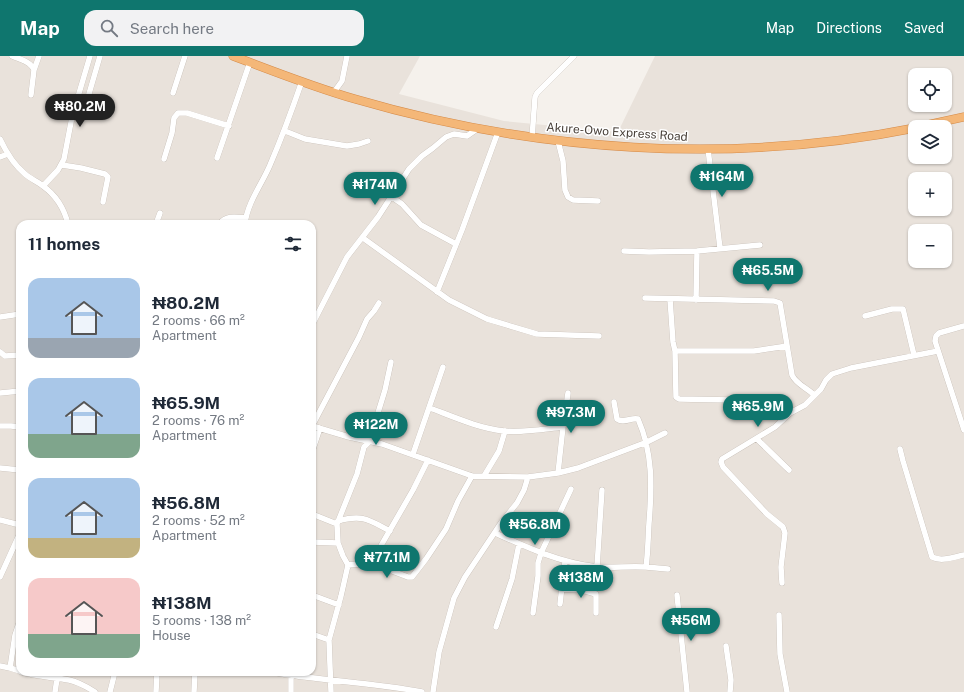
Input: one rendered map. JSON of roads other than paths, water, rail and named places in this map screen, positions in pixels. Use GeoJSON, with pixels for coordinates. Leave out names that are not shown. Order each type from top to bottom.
{"type":"FeatureCollection","features":[{"type":"Feature","properties":{"kind":"highway","name":"Akure-Owo Express Road"},"geometry":{"type":"LineString","coordinates":[[233,56],[369,103],[477,129],[532,138],[592,145],[708,149],[824,142],[908,129]]}},
{"type":"Feature","properties":{"kind":"highway","name":"Akure-Owo Express Road"},"geometry":{"type":"LineString","coordinates":[[950,120],[964,117]]}},
{"type":"Feature","properties":{"kind":"street"},"geometry":{"type":"LineString","coordinates":[[12,56],[31,65],[34,70]]}},
{"type":"Feature","properties":{"kind":"street"},"geometry":{"type":"LineString","coordinates":[[31,95],[34,70],[39,56]]}},
{"type":"Feature","properties":{"kind":"street"},"geometry":{"type":"LineString","coordinates":[[43,186],[62,165],[72,117],[90,56]]}},
{"type":"Feature","properties":{"kind":"street"},"geometry":{"type":"LineString","coordinates":[[84,111],[100,56]]}},
{"type":"Feature","properties":{"kind":"street"},"geometry":{"type":"LineString","coordinates":[[173,93],[184,56]]}},
{"type":"Feature","properties":{"kind":"street"},"geometry":{"type":"LineString","coordinates":[[334,92],[342,81],[347,56]]}},
{"type":"Feature","properties":{"kind":"street"},"geometry":{"type":"LineString","coordinates":[[532,138],[535,98],[537,93],[574,56]]}},
{"type":"Feature","properties":{"kind":"street"},"geometry":{"type":"LineString","coordinates":[[217,158],[250,62]]}},
{"type":"Feature","properties":{"kind":"street"},"geometry":{"type":"LineString","coordinates":[[245,220],[247,212],[285,131],[302,81]]}},
{"type":"Feature","properties":{"kind":"street"},"geometry":{"type":"LineString","coordinates":[[164,159],[172,133],[174,118],[178,113],[187,114],[229,126]]}},
{"type":"Feature","properties":{"kind":"street"},"geometry":{"type":"LineString","coordinates":[[316,318],[342,266],[363,238],[409,169],[422,156],[446,137],[454,134],[467,136],[477,129]]}},
{"type":"Feature","properties":{"kind":"street"},"geometry":{"type":"LineString","coordinates":[[285,131],[305,139],[347,146],[368,141]]}},
{"type":"Feature","properties":{"kind":"street"},"geometry":{"type":"LineString","coordinates":[[437,292],[498,132]]}},
{"type":"Feature","properties":{"kind":"street"},"geometry":{"type":"LineString","coordinates":[[0,139],[8,154],[25,174],[56,196],[62,206],[67,220]]}},
{"type":"Feature","properties":{"kind":"street"},"geometry":{"type":"LineString","coordinates":[[558,141],[563,160],[565,190],[568,197],[573,200],[598,201]]}},
{"type":"Feature","properties":{"kind":"street"},"geometry":{"type":"LineString","coordinates":[[708,149],[720,248]]}},
{"type":"Feature","properties":{"kind":"street"},"geometry":{"type":"LineString","coordinates":[[0,157],[8,154]]}},
{"type":"Feature","properties":{"kind":"street"},"geometry":{"type":"LineString","coordinates":[[62,165],[105,174],[108,177],[108,181],[103,202]]}},
{"type":"Feature","properties":{"kind":"street"},"geometry":{"type":"LineString","coordinates":[[392,196],[402,204],[421,225],[456,244]]}},
{"type":"Feature","properties":{"kind":"street"},"geometry":{"type":"LineString","coordinates":[[157,220],[160,213]]}},
{"type":"Feature","properties":{"kind":"street"},"geometry":{"type":"LineString","coordinates":[[223,220],[229,217],[241,220]]}},
{"type":"Feature","properties":{"kind":"street"},"geometry":{"type":"LineString","coordinates":[[363,238],[449,300],[487,319],[537,334],[599,336]]}},
{"type":"Feature","properties":{"kind":"street"},"geometry":{"type":"LineString","coordinates":[[624,251],[697,251],[760,245]]}},
{"type":"Feature","properties":{"kind":"street"},"geometry":{"type":"LineString","coordinates":[[696,300],[697,251]]}},
{"type":"Feature","properties":{"kind":"street"},"geometry":{"type":"LineString","coordinates":[[645,298],[778,302],[781,305],[791,372],[794,379],[814,395]]}},
{"type":"Feature","properties":{"kind":"street"},"geometry":{"type":"LineString","coordinates":[[670,299],[672,336],[675,351],[676,397],[679,399],[731,400]]}},
{"type":"Feature","properties":{"kind":"street"},"geometry":{"type":"LineString","coordinates":[[316,418],[359,337],[366,319],[379,303]]}},
{"type":"Feature","properties":{"kind":"street"},"geometry":{"type":"LineString","coordinates":[[865,316],[892,309],[903,309],[914,355]]}},
{"type":"Feature","properties":{"kind":"street"},"geometry":{"type":"LineString","coordinates":[[0,317],[16,315]]}},
{"type":"Feature","properties":{"kind":"street"},"geometry":{"type":"LineString","coordinates":[[964,326],[939,333],[936,336],[935,341],[964,430]]}},
{"type":"Feature","properties":{"kind":"street"},"geometry":{"type":"LineString","coordinates":[[675,351],[754,351],[787,346]]}},
{"type":"Feature","properties":{"kind":"street"},"geometry":{"type":"LineString","coordinates":[[782,583],[781,567],[785,534],[783,527],[767,514],[723,467],[721,462],[724,458],[775,427],[790,413],[805,405],[832,374],[839,371],[938,351]]}},
{"type":"Feature","properties":{"kind":"street"},"geometry":{"type":"LineString","coordinates":[[0,352],[5,356],[16,355]]}},
{"type":"Feature","properties":{"kind":"street"},"geometry":{"type":"LineString","coordinates":[[331,692],[329,640],[348,565],[338,543],[338,523],[357,474],[364,447],[369,442],[391,362]]}},
{"type":"Feature","properties":{"kind":"street"},"geometry":{"type":"LineString","coordinates":[[413,454],[443,367]]}},
{"type":"Feature","properties":{"kind":"street"},"geometry":{"type":"LineString","coordinates":[[0,393],[16,391]]}},
{"type":"Feature","properties":{"kind":"street"},"geometry":{"type":"LineString","coordinates":[[558,473],[568,393]]}},
{"type":"Feature","properties":{"kind":"street"},"geometry":{"type":"LineString","coordinates":[[614,402],[618,419],[623,421],[636,418],[638,419],[647,442],[651,463],[646,567]]}},
{"type":"Feature","properties":{"kind":"street"},"geometry":{"type":"LineString","coordinates":[[430,408],[472,424],[505,431],[563,427]]}},
{"type":"Feature","properties":{"kind":"street"},"geometry":{"type":"LineString","coordinates":[[0,426],[16,427]]}},
{"type":"Feature","properties":{"kind":"street"},"geometry":{"type":"LineString","coordinates":[[316,427],[336,434],[382,444],[472,476],[528,478],[578,468],[647,442],[665,433]]}},
{"type":"Feature","properties":{"kind":"street"},"geometry":{"type":"LineString","coordinates":[[316,440],[320,428]]}},
{"type":"Feature","properties":{"kind":"street"},"geometry":{"type":"LineString","coordinates":[[484,476],[499,450],[505,431]]}},
{"type":"Feature","properties":{"kind":"street"},"geometry":{"type":"LineString","coordinates":[[757,439],[789,470]]}},
{"type":"Feature","properties":{"kind":"street"},"geometry":{"type":"LineString","coordinates":[[900,449],[932,557],[934,559],[944,559],[964,555]]}},
{"type":"Feature","properties":{"kind":"street"},"geometry":{"type":"LineString","coordinates":[[371,563],[413,490],[428,460]]}},
{"type":"Feature","properties":{"kind":"street"},"geometry":{"type":"LineString","coordinates":[[0,468],[16,470]]}},
{"type":"Feature","properties":{"kind":"street"},"geometry":{"type":"LineString","coordinates":[[348,565],[371,563],[408,577],[412,577],[446,529],[458,501],[472,476]]}},
{"type":"Feature","properties":{"kind":"street"},"geometry":{"type":"LineString","coordinates":[[433,692],[439,652],[454,598],[465,577],[516,503],[524,490],[528,478]]}},
{"type":"Feature","properties":{"kind":"street"},"geometry":{"type":"LineString","coordinates":[[533,613],[538,576],[538,563],[541,553],[571,489]]}},
{"type":"Feature","properties":{"kind":"street"},"geometry":{"type":"LineString","coordinates":[[598,567],[602,490]]}},
{"type":"Feature","properties":{"kind":"street"},"geometry":{"type":"LineString","coordinates":[[316,515],[338,523],[355,518],[363,518],[390,531]]}},
{"type":"Feature","properties":{"kind":"street"},"geometry":{"type":"LineString","coordinates":[[0,520],[16,524]]}},
{"type":"Feature","properties":{"kind":"street"},"geometry":{"type":"LineString","coordinates":[[495,533],[541,553],[565,561],[598,567],[646,567],[668,569]]}},
{"type":"Feature","properties":{"kind":"street"},"geometry":{"type":"LineString","coordinates":[[0,576],[16,542]]}},
{"type":"Feature","properties":{"kind":"street"},"geometry":{"type":"LineString","coordinates":[[316,542],[338,543]]}},
{"type":"Feature","properties":{"kind":"street"},"geometry":{"type":"LineString","coordinates":[[496,627],[511,585],[519,544]]}},
{"type":"Feature","properties":{"kind":"street"},"geometry":{"type":"LineString","coordinates":[[560,604],[565,561]]}},
{"type":"Feature","properties":{"kind":"street"},"geometry":{"type":"LineString","coordinates":[[562,589],[582,590],[596,594],[596,613]]}},
{"type":"Feature","properties":{"kind":"street"},"geometry":{"type":"LineString","coordinates":[[677,595],[688,692]]}},
{"type":"Feature","properties":{"kind":"street"},"geometry":{"type":"LineString","coordinates":[[316,597],[339,604]]}},
{"type":"Feature","properties":{"kind":"street"},"geometry":{"type":"LineString","coordinates":[[779,615],[780,654],[787,692]]}},
{"type":"Feature","properties":{"kind":"street"},"geometry":{"type":"LineString","coordinates":[[10,668],[16,632]]}},
{"type":"Feature","properties":{"kind":"street"},"geometry":{"type":"LineString","coordinates":[[316,635],[329,640]]}},
{"type":"Feature","properties":{"kind":"street"},"geometry":{"type":"LineString","coordinates":[[726,646],[731,680],[730,692]]}},
{"type":"Feature","properties":{"kind":"street"},"geometry":{"type":"LineString","coordinates":[[0,666],[16,670]]}},
{"type":"Feature","properties":{"kind":"street"},"geometry":{"type":"LineString","coordinates":[[35,676],[78,683],[95,692]]}},
{"type":"Feature","properties":{"kind":"street"},"geometry":{"type":"LineString","coordinates":[[55,692],[60,676]]}},
{"type":"Feature","properties":{"kind":"street"},"geometry":{"type":"LineString","coordinates":[[110,692],[114,676]]}},
{"type":"Feature","properties":{"kind":"street"},"geometry":{"type":"LineString","coordinates":[[156,692],[158,676]]}},
{"type":"Feature","properties":{"kind":"street"},"geometry":{"type":"LineString","coordinates":[[194,692],[195,676]]}},
{"type":"Feature","properties":{"kind":"street"},"geometry":{"type":"LineString","coordinates":[[291,692],[291,676],[330,679],[422,692]]}}]}
